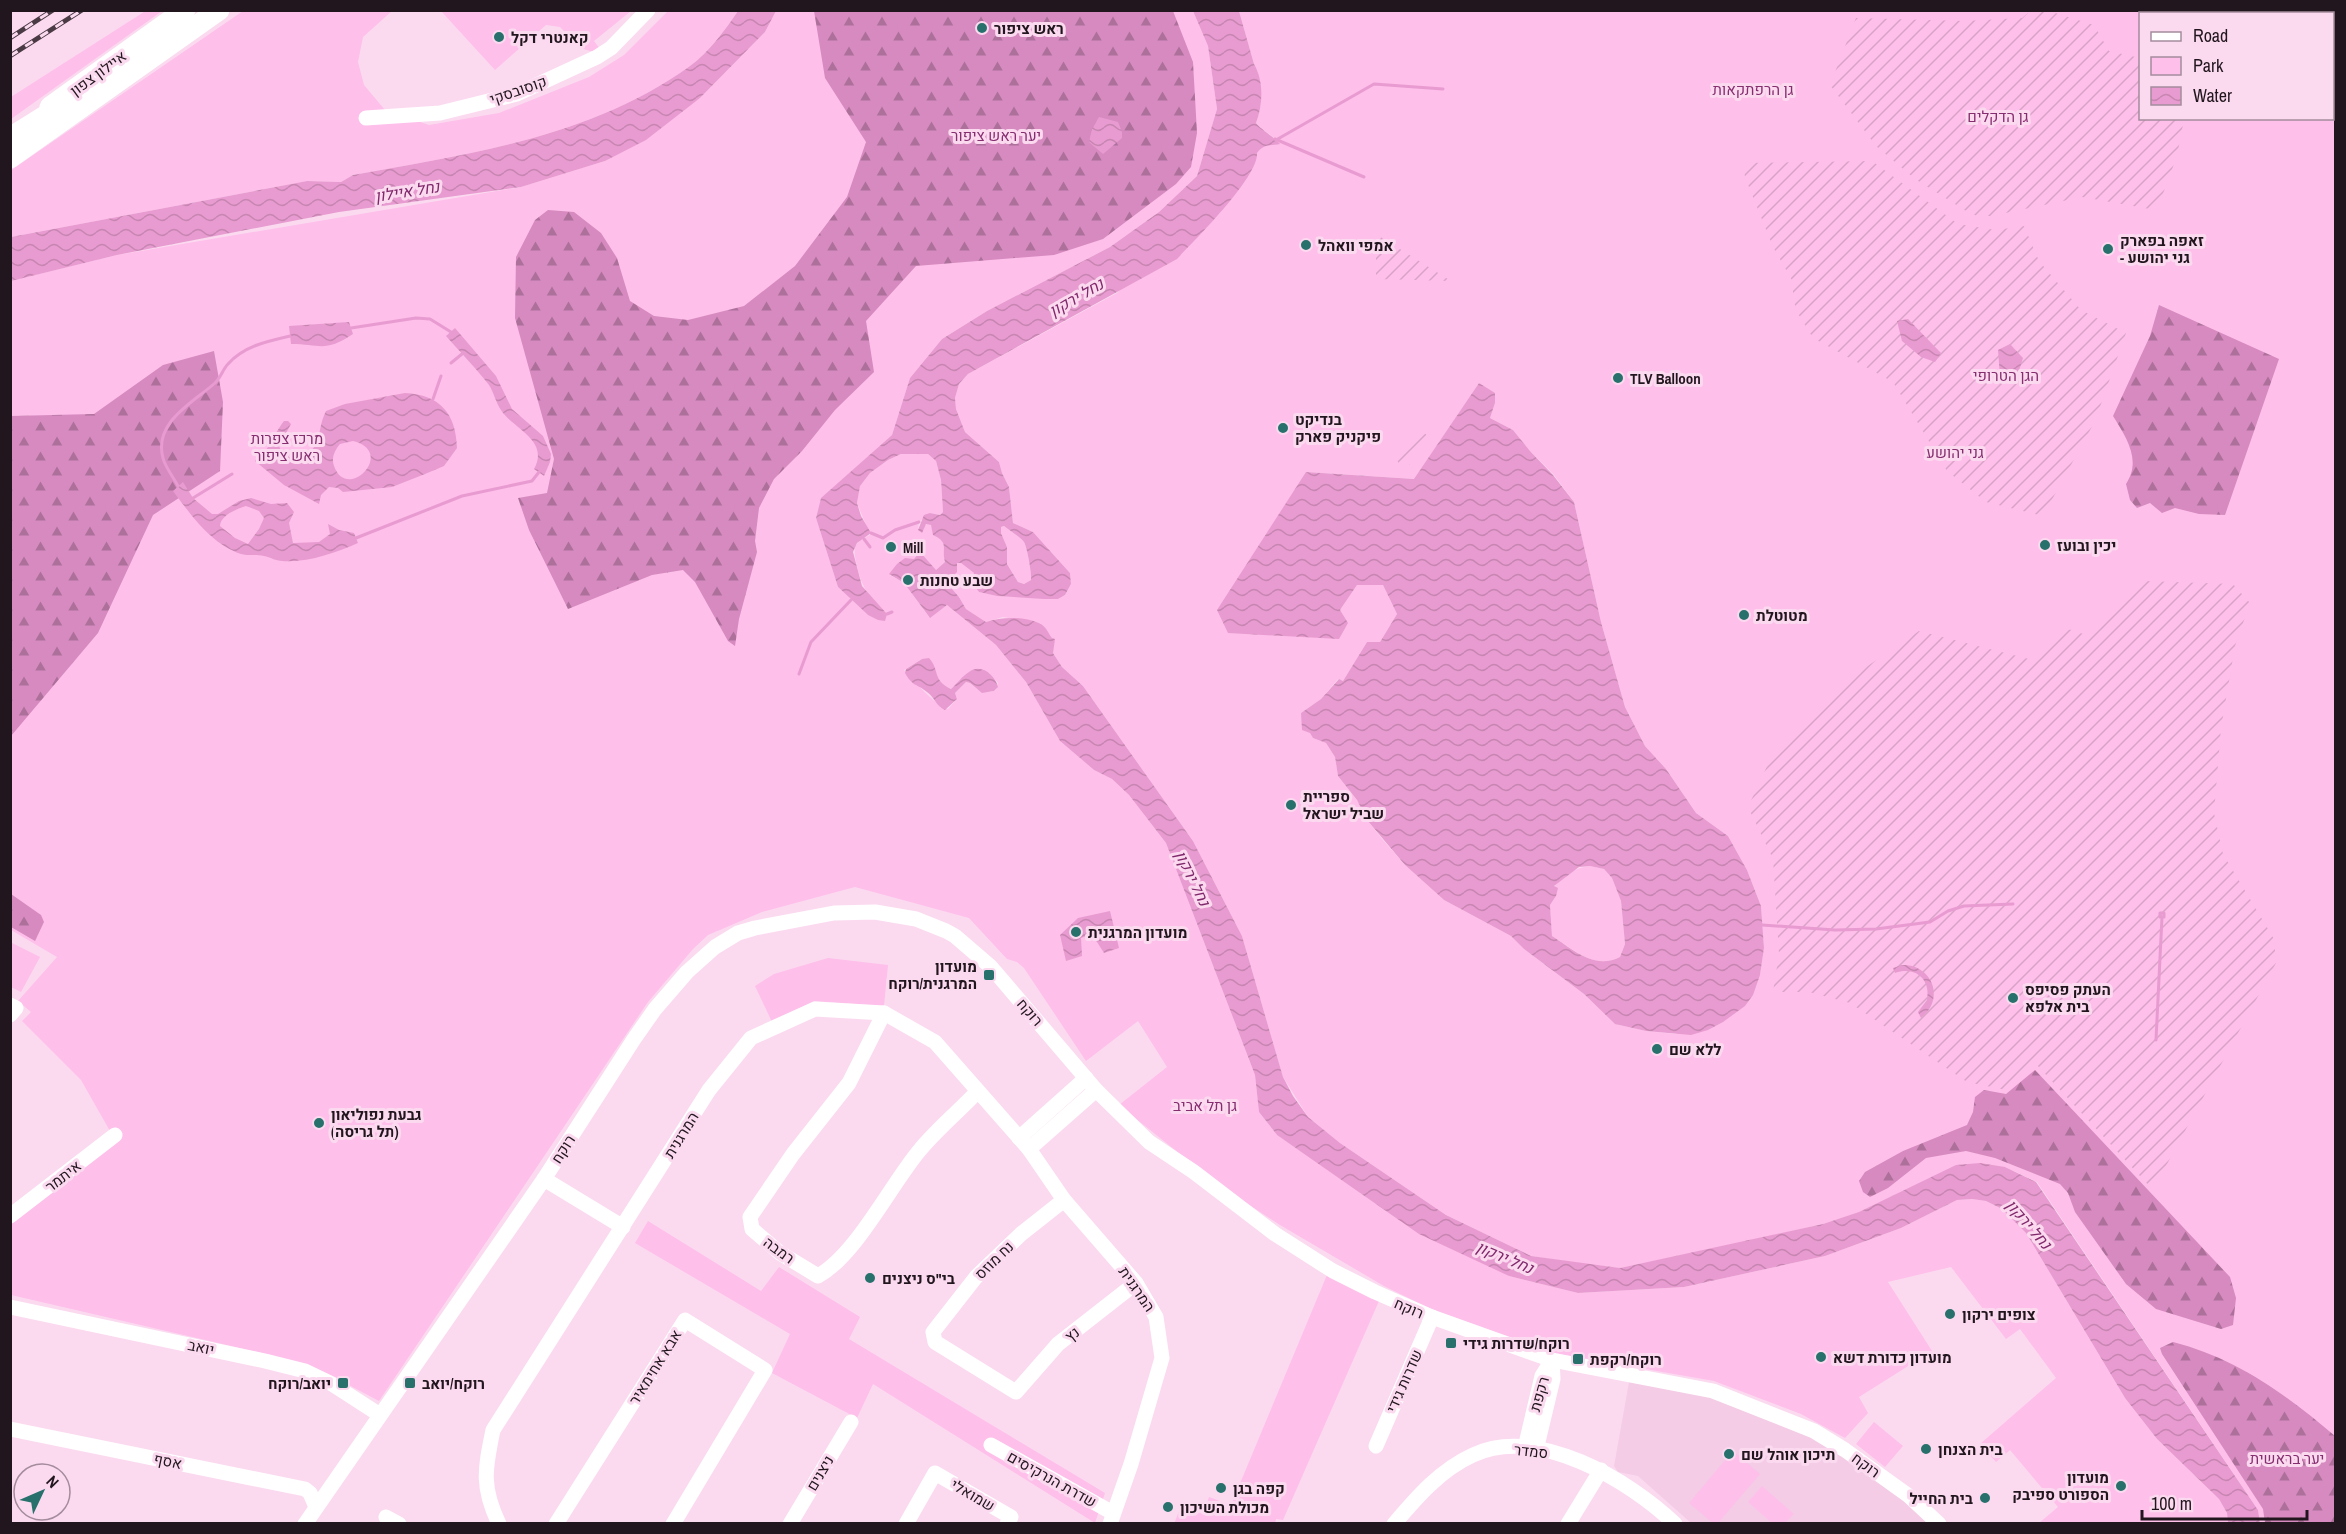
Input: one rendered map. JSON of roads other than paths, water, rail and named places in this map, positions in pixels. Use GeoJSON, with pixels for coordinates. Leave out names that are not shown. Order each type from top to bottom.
{"type":"FeatureCollection","features":[{"type":"Feature","properties":{"kind":"highway","name":"איילון צפון"},"geometry":{"type":"LineString","coordinates":[[10,137],[185,10]]}},
{"type":"Feature","properties":{"kind":"highway"},"geometry":{"type":"LineString","coordinates":[[10,137],[212,10]]}},
{"type":"Feature","properties":{"kind":"highway"},"geometry":{"type":"LineString","coordinates":[[10,158],[219,10]]}},
{"type":"Feature","properties":{"kind":"street","name":"קוסובסקי"},"geometry":{"type":"LineString","coordinates":[[366,118],[440,113],[516,94],[597,57],[611,48],[648,10]]}},
{"type":"Feature","properties":{"kind":"street","name":"רוקח"},"geometry":{"type":"LineString","coordinates":[[304,1524],[544,1179],[634,1039],[655,1009],[687,972],[715,947],[738,933],[834,913],[875,912],[915,919],[946,931],[991,967],[1096,1090],[1149,1142],[1194,1172],[1275,1234],[1354,1282],[1432,1317],[1552,1360],[1713,1391],[1814,1431],[1845,1450],[1909,1496],[1939,1524]]}},
{"type":"Feature","properties":{"kind":"street","name":"המרגנית"},"geometry":{"type":"LineString","coordinates":[[499,1524],[489,1503],[484,1471],[494,1430],[709,1090],[751,1038],[815,1009],[884,1013],[934,1042],[1024,1143],[1064,1200],[1136,1283],[1156,1317],[1162,1358],[1131,1464],[1112,1518]]}},
{"type":"Feature","properties":{"kind":"street","name":"רמבה"},"geometry":{"type":"LineString","coordinates":[[884,1013],[849,1083],[793,1154],[750,1217],[752,1229],[780,1253],[818,1276],[825,1272],[856,1240],[919,1150],[977,1092]]}},
{"type":"Feature","properties":{"kind":"street"},"geometry":{"type":"LineString","coordinates":[[1024,1143],[1086,1077]]}},
{"type":"Feature","properties":{"kind":"street"},"geometry":{"type":"LineString","coordinates":[[1024,1143],[1096,1090]]}},
{"type":"Feature","properties":{"kind":"street","name":"איתמר"},"geometry":{"type":"LineString","coordinates":[[10,1216],[115,1135]]}},
{"type":"Feature","properties":{"kind":"street"},"geometry":{"type":"LineString","coordinates":[[544,1179],[623,1227]]}},
{"type":"Feature","properties":{"kind":"street","name":"נח מוזס"},"geometry":{"type":"LineString","coordinates":[[1016,1392],[935,1342],[933,1332],[976,1276],[1021,1234],[1064,1200]]}},
{"type":"Feature","properties":{"kind":"street","name":"נץ"},"geometry":{"type":"LineString","coordinates":[[1016,1392],[1058,1344],[1136,1283]]}},
{"type":"Feature","properties":{"kind":"street","name":"יואב"},"geometry":{"type":"LineString","coordinates":[[10,1307],[305,1371],[332,1384],[380,1415]]}},
{"type":"Feature","properties":{"kind":"street","name":"שדרות גידי"},"geometry":{"type":"LineString","coordinates":[[1376,1446],[1432,1317]]}},
{"type":"Feature","properties":{"kind":"street","name":"אבא אחימאיר"},"geometry":{"type":"LineString","coordinates":[[556,1524],[685,1320],[765,1370],[673,1524]]}},
{"type":"Feature","properties":{"kind":"street","name":"רקפת"},"geometry":{"type":"LineString","coordinates":[[1530,1449],[1542,1376],[1552,1360]]}},
{"type":"Feature","properties":{"kind":"street","name":"ניצנים"},"geometry":{"type":"LineString","coordinates":[[790,1524],[851,1422]]}},
{"type":"Feature","properties":{"kind":"street","name":"אסף"},"geometry":{"type":"LineString","coordinates":[[10,1428],[305,1489],[310,1493],[316,1507]]}},
{"type":"Feature","properties":{"kind":"street","name":"שדרת הנרקיסים"},"geometry":{"type":"LineString","coordinates":[[992,1445],[1112,1518]]}},
{"type":"Feature","properties":{"kind":"street","name":"סמדר"},"geometry":{"type":"LineString","coordinates":[[1394,1524],[1430,1483],[1473,1455],[1497,1448],[1530,1449],[1575,1457],[1601,1470],[1653,1503],[1675,1524]]}},
{"type":"Feature","properties":{"kind":"street"},"geometry":{"type":"LineString","coordinates":[[1568,1524],[1601,1470]]}},
{"type":"Feature","properties":{"kind":"street","name":"שמואלי"},"geometry":{"type":"LineString","coordinates":[[906,1524],[935,1473],[1009,1520]]}},
{"type":"Feature","properties":{"kind":"water","name":"נחל איילון"},"geometry":{"type":"Polygon","coordinates":[[[738,11],[776,11],[765,32],[700,98],[646,140],[605,161],[521,187],[339,212],[117,255],[11,281],[11,237],[307,181],[341,182],[353,175],[485,150],[571,126],[612,110],[652,90],[690,66],[710,47],[738,11]]]}},
{"type":"Feature","properties":{"kind":"water","name":"נחל ירקון"},"geometry":{"type":"Polygon","coordinates":[[[1193,11],[1239,11],[1260,78],[1261,101],[1256,123],[1280,144],[1267,146],[1257,153],[1255,164],[1237,192],[1177,259],[968,374],[959,384],[955,398],[956,409],[965,432],[999,462],[1009,487],[1013,523],[1033,532],[1070,573],[1071,584],[1065,595],[1058,599],[997,596],[979,592],[973,584],[970,584],[974,573],[961,563],[957,563],[957,572],[947,583],[966,609],[986,622],[1019,618],[1043,626],[1055,639],[1053,653],[1062,667],[1083,686],[1193,841],[1242,936],[1283,1077],[1293,1096],[1308,1117],[1340,1143],[1446,1215],[1531,1256],[1620,1268],[1823,1224],[1859,1212],[1956,1165],[1980,1163],[2005,1167],[2036,1182],[2258,1510],[2260,1523],[2228,1523],[2227,1513],[2219,1499],[2157,1439],[2125,1398],[2026,1233],[2002,1209],[1986,1201],[1957,1200],[1901,1228],[1825,1256],[1684,1287],[1578,1293],[1509,1276],[1419,1234],[1277,1135],[1259,1112],[1255,1075],[1166,843],[1129,795],[1112,779],[1094,770],[1060,741],[1026,682],[996,645],[947,605],[930,618],[904,583],[889,574],[905,558],[914,559],[920,552],[936,570],[945,562],[943,543],[933,535],[931,525],[926,524],[922,533],[918,530],[924,515],[930,513],[940,515],[943,512],[941,480],[936,461],[928,454],[901,454],[888,460],[870,473],[860,486],[857,503],[861,516],[871,533],[857,543],[853,552],[862,586],[887,614],[885,621],[868,615],[838,587],[816,518],[821,498],[892,435],[910,378],[942,339],[987,311],[1110,247],[1159,212],[1197,176],[1217,109],[1208,46],[1193,11]],[[1004,526],[1001,527],[1001,533],[1007,547],[1007,564],[1018,582],[1024,584],[1031,580],[1031,577],[1024,542],[1004,526]]]}},
{"type":"Feature","properties":{"kind":"water"},"geometry":{"type":"Polygon","coordinates":[[[1099,117],[1118,122],[1122,132],[1122,138],[1103,154],[1089,142],[1092,129],[1099,117]]]}},
{"type":"Feature","properties":{"kind":"water"},"geometry":{"type":"Polygon","coordinates":[[[1908,319],[1941,353],[1935,362],[1921,357],[1902,341],[1897,321],[1908,319]]]}},
{"type":"Feature","properties":{"kind":"water"},"geometry":{"type":"Polygon","coordinates":[[[349,322],[353,334],[336,344],[322,346],[291,344],[289,326],[349,322]]]}},
{"type":"Feature","properties":{"kind":"water"},"geometry":{"type":"Polygon","coordinates":[[[455,328],[496,376],[512,409],[543,436],[551,454],[544,476],[534,469],[538,459],[534,443],[507,417],[499,407],[489,385],[446,336],[455,328]]]}},
{"type":"Feature","properties":{"kind":"water"},"geometry":{"type":"Polygon","coordinates":[[[2010,344],[2023,358],[2017,377],[2000,377],[1998,350],[2010,344]]]}},
{"type":"Feature","properties":{"kind":"water"},"geometry":{"type":"Polygon","coordinates":[[[1479,383],[1495,393],[1495,403],[1490,418],[1513,430],[1574,502],[1601,622],[1625,707],[1645,746],[1666,769],[1696,813],[1728,836],[1747,870],[1761,906],[1764,948],[1760,975],[1753,995],[1745,1006],[1723,1022],[1691,1035],[1646,1031],[1615,1024],[1584,994],[1524,949],[1511,936],[1444,900],[1405,865],[1367,820],[1357,800],[1338,776],[1335,757],[1326,743],[1302,730],[1301,713],[1321,699],[1339,679],[1343,681],[1367,642],[1380,642],[1397,614],[1383,585],[1357,585],[1340,610],[1348,623],[1339,639],[1228,633],[1217,610],[1306,472],[1414,479],[1479,383]],[[1590,866],[1579,867],[1554,886],[1558,888],[1550,905],[1552,936],[1584,957],[1602,961],[1620,957],[1625,944],[1621,901],[1612,878],[1604,869],[1590,866]]]}},
{"type":"Feature","properties":{"kind":"water"},"geometry":{"type":"Polygon","coordinates":[[[405,393],[428,398],[444,408],[449,416],[456,436],[457,448],[444,466],[425,474],[392,487],[343,492],[338,488],[329,487],[321,495],[319,504],[284,485],[255,461],[269,446],[284,421],[291,424],[279,446],[281,450],[288,456],[303,458],[317,442],[326,411],[345,404],[405,393]],[[353,441],[340,444],[333,460],[340,476],[349,479],[365,472],[370,464],[370,455],[365,447],[353,441]]]}},
{"type":"Feature","properties":{"kind":"water"},"geometry":{"type":"Polygon","coordinates":[[[183,482],[193,498],[212,514],[218,514],[239,501],[251,498],[271,504],[287,503],[294,512],[289,523],[293,543],[319,542],[330,534],[328,524],[339,530],[354,533],[358,543],[330,554],[292,561],[241,554],[211,536],[173,491],[183,482]],[[246,506],[242,507],[226,516],[220,526],[235,538],[248,544],[264,518],[259,511],[246,506]]]}},
{"type":"Feature","properties":{"kind":"water"},"geometry":{"type":"Polygon","coordinates":[[[929,658],[941,682],[951,689],[966,674],[978,669],[991,675],[998,687],[994,691],[982,693],[966,682],[955,693],[957,699],[945,710],[927,692],[913,683],[905,673],[906,669],[922,659],[929,658]]]}},
{"type":"Feature","properties":{"kind":"water"},"geometry":{"type":"Polygon","coordinates":[[[1110,911],[1119,948],[1104,953],[1089,935],[1081,938],[1082,956],[1066,961],[1060,935],[1078,918],[1110,911]]]}},
{"type":"Feature","properties":{"kind":"water"},"geometry":{"type":"Polygon","coordinates":[[[1902,965],[1921,970],[1932,984],[1933,1002],[1921,1018],[1918,1012],[1927,1000],[1928,993],[1924,980],[1909,971],[1895,973],[1893,968],[1902,965]]]}},
{"type":"Feature","properties":{"kind":"waterway"},"geometry":{"type":"LineString","coordinates":[[1276,140],[1374,84],[1443,89]]}},
{"type":"Feature","properties":{"kind":"waterway"},"geometry":{"type":"LineString","coordinates":[[1275,139],[1364,177]]}},
{"type":"Feature","properties":{"kind":"waterway"},"geometry":{"type":"LineString","coordinates":[[351,328],[416,318],[430,319],[451,332]]}},
{"type":"Feature","properties":{"kind":"waterway"},"geometry":{"type":"LineString","coordinates":[[178,486],[163,458],[164,434],[170,423],[177,414],[215,383],[234,358],[257,345],[290,336]]}},
{"type":"Feature","properties":{"kind":"waterway"},"geometry":{"type":"LineString","coordinates":[[451,363],[462,354]]}},
{"type":"Feature","properties":{"kind":"waterway"},"geometry":{"type":"LineString","coordinates":[[433,399],[441,376]]}},
{"type":"Feature","properties":{"kind":"waterway"},"geometry":{"type":"LineString","coordinates":[[356,538],[462,496],[532,481],[539,472]]}},
{"type":"Feature","properties":{"kind":"waterway"},"geometry":{"type":"LineString","coordinates":[[193,498],[232,474]]}},
{"type":"Feature","properties":{"kind":"waterway"},"geometry":{"type":"LineString","coordinates":[[871,533],[883,538],[895,530],[919,522]]}},
{"type":"Feature","properties":{"kind":"waterway"},"geometry":{"type":"LineString","coordinates":[[864,539],[870,547]]}},
{"type":"Feature","properties":{"kind":"waterway"},"geometry":{"type":"LineString","coordinates":[[799,674],[811,642],[851,600]]}},
{"type":"Feature","properties":{"kind":"waterway"},"geometry":{"type":"LineString","coordinates":[[887,614],[892,612]]}},
{"type":"Feature","properties":{"kind":"waterway"},"geometry":{"type":"LineString","coordinates":[[1762,925],[1835,930],[1876,929],[1930,922],[1948,911],[1964,906],[2013,904]]}},
{"type":"Feature","properties":{"kind":"waterway"},"geometry":{"type":"LineString","coordinates":[[2160,913],[2164,913],[2164,917],[2160,917],[2160,913]]}},
{"type":"Feature","properties":{"kind":"waterway"},"geometry":{"type":"LineString","coordinates":[[2156,1040],[2162,917]]}},
{"type":"Feature","properties":{"kind":"railway"},"geometry":{"type":"LineString","coordinates":[[10,38],[53,10]]}},
{"type":"Feature","properties":{"kind":"railway"},"geometry":{"type":"LineString","coordinates":[[10,56],[82,10]]}},
{"type":"Feature","properties":{"kind":"place","name":"ראש ציפור"},"geometry":{"type":"Point","coordinates":[982,28]}},
{"type":"Feature","properties":{"kind":"place","name":"קאנטרי דקל"},"geometry":{"type":"Point","coordinates":[499,37]}},
{"type":"Feature","properties":{"kind":"place","name":"אמפי וואהל"},"geometry":{"type":"Point","coordinates":[1306,245]}},
{"type":"Feature","properties":{"kind":"place","name":"זאפה בפארק - גני יהושע"},"geometry":{"type":"Point","coordinates":[2108,249]}},
{"type":"Feature","properties":{"kind":"place","name":"TLV Balloon"},"geometry":{"type":"Point","coordinates":[1618,378]}},
{"type":"Feature","properties":{"kind":"place","name":"בנדיקט פיקניק פארק"},"geometry":{"type":"Point","coordinates":[1283,428]}},
{"type":"Feature","properties":{"kind":"place","name":"יכין ובועז"},"geometry":{"type":"Point","coordinates":[2045,545]}},
{"type":"Feature","properties":{"kind":"place","name":"Mill"},"geometry":{"type":"Point","coordinates":[891,547]}},
{"type":"Feature","properties":{"kind":"place","name":"שבע טחנות"},"geometry":{"type":"Point","coordinates":[908,580]}},
{"type":"Feature","properties":{"kind":"place","name":"מטוטלת"},"geometry":{"type":"Point","coordinates":[1744,615]}},
{"type":"Feature","properties":{"kind":"place","name":"ספריית שביל ישראל"},"geometry":{"type":"Point","coordinates":[1291,805]}},
{"type":"Feature","properties":{"kind":"place","name":"מועדון המרגנית"},"geometry":{"type":"Point","coordinates":[1076,932]}},
{"type":"Feature","properties":{"kind":"place","name":"מועדון המרגנית/רוקח"},"geometry":{"type":"Point","coordinates":[989,975]}},
{"type":"Feature","properties":{"kind":"place","name":"העתק פסיפס בית אלפא"},"geometry":{"type":"Point","coordinates":[2013,998]}},
{"type":"Feature","properties":{"kind":"place","name":"ללא שם"},"geometry":{"type":"Point","coordinates":[1657,1049]}},
{"type":"Feature","properties":{"kind":"place","name":"גבעת נפוליאון (תל גריסה)"},"geometry":{"type":"Point","coordinates":[319,1123]}},
{"type":"Feature","properties":{"kind":"place","name":"בי\"ס ניצנים"},"geometry":{"type":"Point","coordinates":[870,1278]}},
{"type":"Feature","properties":{"kind":"place","name":"צופים ירקון"},"geometry":{"type":"Point","coordinates":[1950,1314]}},
{"type":"Feature","properties":{"kind":"place","name":"רוקח/שדרות גידי"},"geometry":{"type":"Point","coordinates":[1451,1343]}},
{"type":"Feature","properties":{"kind":"place","name":"מועדון כדורת דשא"},"geometry":{"type":"Point","coordinates":[1821,1357]}},
{"type":"Feature","properties":{"kind":"place","name":"רוקח/רקפת"},"geometry":{"type":"Point","coordinates":[1578,1359]}},
{"type":"Feature","properties":{"kind":"place","name":"יואב/רוקח"},"geometry":{"type":"Point","coordinates":[343,1383]}},
{"type":"Feature","properties":{"kind":"place","name":"רוקח/יואב"},"geometry":{"type":"Point","coordinates":[410,1383]}},
{"type":"Feature","properties":{"kind":"place","name":"בית הצנחן"},"geometry":{"type":"Point","coordinates":[1926,1449]}},
{"type":"Feature","properties":{"kind":"place","name":"תיכון אוהל שם"},"geometry":{"type":"Point","coordinates":[1729,1454]}},
{"type":"Feature","properties":{"kind":"place","name":"מועדון הספורט ספיבק"},"geometry":{"type":"Point","coordinates":[2121,1486]}},
{"type":"Feature","properties":{"kind":"place","name":"קפה בגן"},"geometry":{"type":"Point","coordinates":[1221,1488]}},
{"type":"Feature","properties":{"kind":"place","name":"בית החייל"},"geometry":{"type":"Point","coordinates":[1985,1498]}},
{"type":"Feature","properties":{"kind":"place","name":"מכולת השיכון"},"geometry":{"type":"Point","coordinates":[1168,1507]}},
{"type":"Feature","properties":{"kind":"park label","name":"גן הרפתקאות"},"geometry":{"type":"Point","coordinates":[1753,89]}},
{"type":"Feature","properties":{"kind":"park label","name":"גן הדקלים"},"geometry":{"type":"Point","coordinates":[1998,116]}},
{"type":"Feature","properties":{"kind":"park label","name":"יער ראש ציפור"},"geometry":{"type":"Point","coordinates":[996,135]}},
{"type":"Feature","properties":{"kind":"park label","name":"הגן הטרופי"},"geometry":{"type":"Point","coordinates":[2006,375]}},
{"type":"Feature","properties":{"kind":"park label","name":"מרכז צפרות ראש ציפור"},"geometry":{"type":"Point","coordinates":[287,446]}},
{"type":"Feature","properties":{"kind":"park label","name":"גני יהושע"},"geometry":{"type":"Point","coordinates":[1955,452]}},
{"type":"Feature","properties":{"kind":"park label","name":"גן תל אביב"},"geometry":{"type":"Point","coordinates":[1205,1105]}},
{"type":"Feature","properties":{"kind":"park label","name":"יער בראשית"},"geometry":{"type":"Point","coordinates":[2287,1458]}}]}
